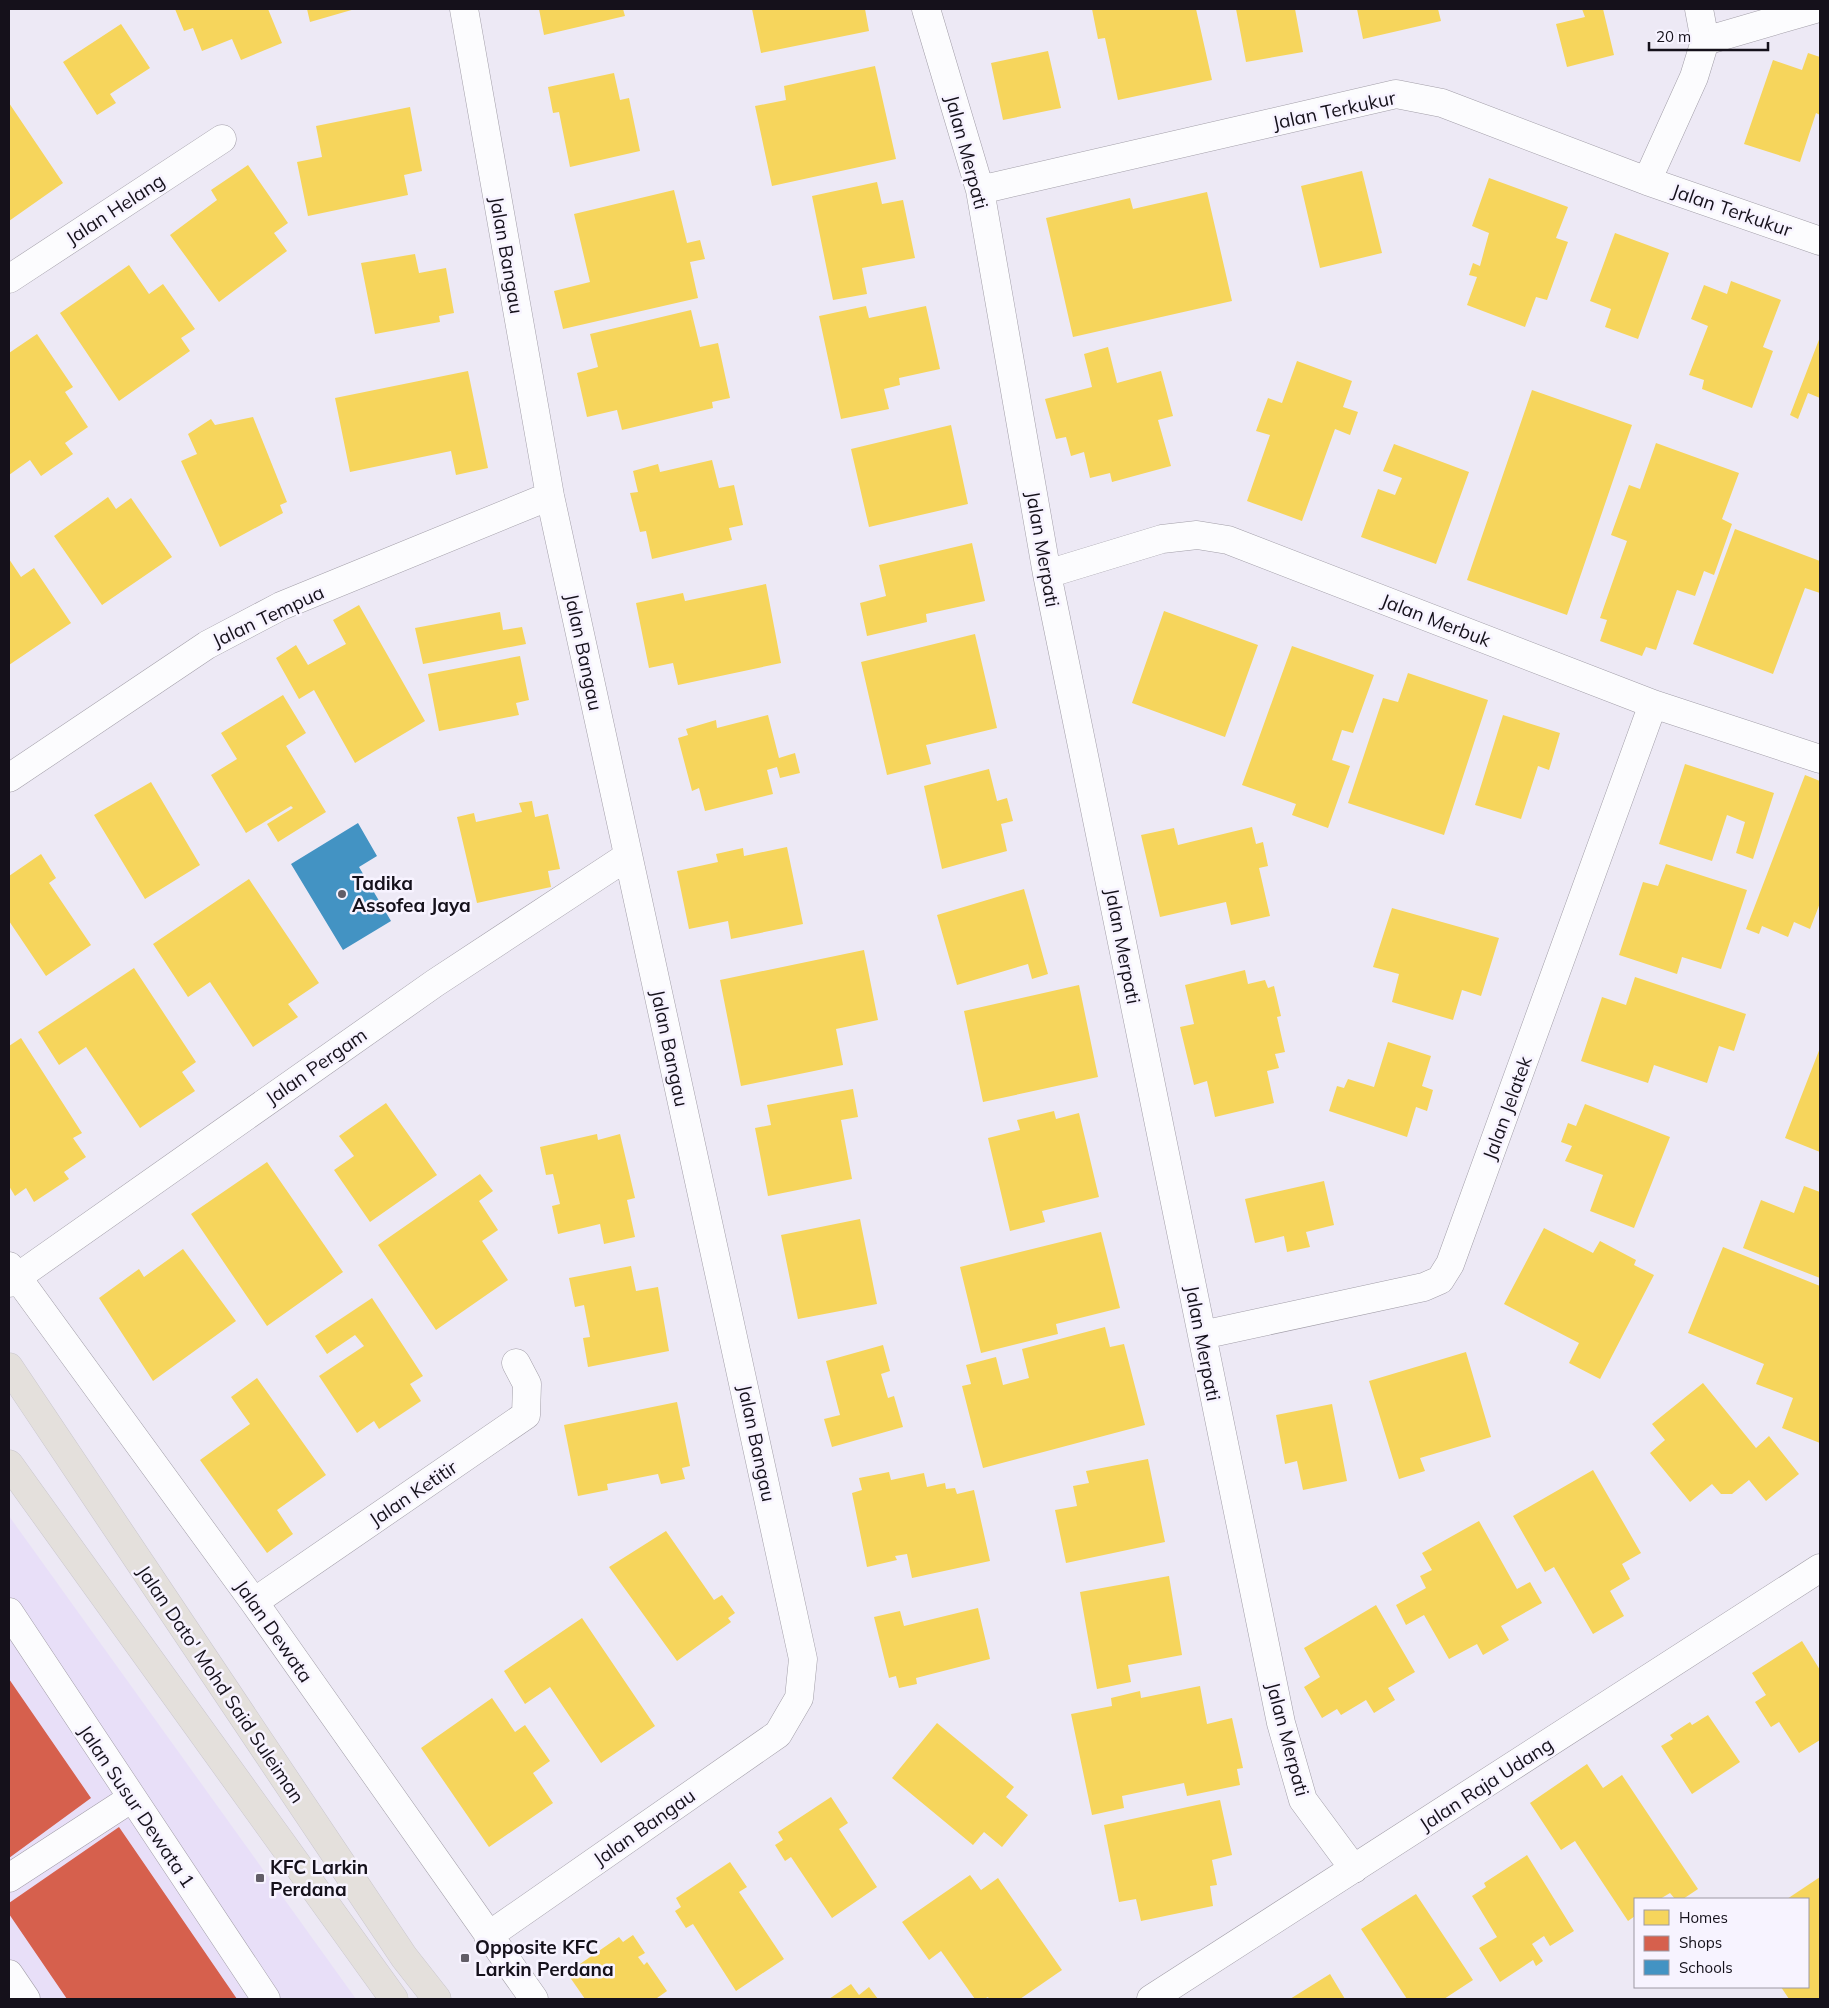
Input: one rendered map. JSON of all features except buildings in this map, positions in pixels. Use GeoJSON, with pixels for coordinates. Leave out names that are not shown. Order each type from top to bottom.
{"type":"FeatureCollection","features":[{"type":"Feature","properties":{"kind":"main road","name":"Jalan Dato' Mohd Said Suleiman"},"geometry":{"type":"LineString","coordinates":[[9,1368],[404,1957],[437,1999]]}},
{"type":"Feature","properties":{"kind":"main road"},"geometry":{"type":"LineString","coordinates":[[9,1464],[394,1999]]}},
{"type":"Feature","properties":{"kind":"street","name":"Jalan Bangau"},"geometry":{"type":"LineString","coordinates":[[464,9],[550,496],[803,1658],[799,1698],[778,1734],[488,1936]]}},
{"type":"Feature","properties":{"kind":"street","name":"Jalan Merpati"},"geometry":{"type":"LineString","coordinates":[[926,9],[980,190],[1047,574],[1281,1723],[1303,1800],[1354,1869]]}},
{"type":"Feature","properties":{"kind":"street"},"geometry":{"type":"LineString","coordinates":[[1646,180],[1694,77],[1705,41],[1699,9]]}},
{"type":"Feature","properties":{"kind":"street"},"geometry":{"type":"LineString","coordinates":[[1705,41],[1815,9]]}},
{"type":"Feature","properties":{"kind":"street","name":"Jalan Terkukur"},"geometry":{"type":"LineString","coordinates":[[980,190],[1396,94],[1442,104],[1646,180],[1820,241]]}},
{"type":"Feature","properties":{"kind":"street","name":"Jalan Helang"},"geometry":{"type":"LineString","coordinates":[[9,279],[222,139]]}},
{"type":"Feature","properties":{"kind":"street","name":"Jalan Tempua"},"geometry":{"type":"LineString","coordinates":[[9,778],[206,645],[281,606],[550,496]]}},
{"type":"Feature","properties":{"kind":"street","name":"Jalan Merbuk"},"geometry":{"type":"LineString","coordinates":[[1047,574],[1162,539],[1197,535],[1228,540],[1653,704],[1820,759]]}},
{"type":"Feature","properties":{"kind":"street","name":"Jalan Jelatek"},"geometry":{"type":"LineString","coordinates":[[1202,1336],[1424,1287],[1440,1280],[1450,1264],[1653,704]]}},
{"type":"Feature","properties":{"kind":"street","name":"Jalan Pergam"},"geometry":{"type":"LineString","coordinates":[[11,1275],[434,983],[628,856]]}},
{"type":"Feature","properties":{"kind":"street","name":"Jalan Dewata"},"geometry":{"type":"LineString","coordinates":[[11,1275],[254,1602],[534,1999]]}},
{"type":"Feature","properties":{"kind":"street","name":"Jalan Ketitir"},"geometry":{"type":"LineString","coordinates":[[254,1602],[526,1415],[527,1384],[516,1363]]}},
{"type":"Feature","properties":{"kind":"street","name":"Jalan Raja Udang"},"geometry":{"type":"LineString","coordinates":[[1151,1999],[1820,1568]]}},
{"type":"Feature","properties":{"kind":"street","name":"Jalan Susur Dewata 1"},"geometry":{"type":"LineString","coordinates":[[9,1612],[266,1999]]}},
{"type":"Feature","properties":{"kind":"street"},"geometry":{"type":"LineString","coordinates":[[9,1878],[132,1798]]}},
{"type":"Feature","properties":{"kind":"street"},"geometry":{"type":"LineString","coordinates":[[9,1974],[26,1999]]}},
{"type":"Feature","properties":{"kind":"shaded area"},"geometry":{"type":"Polygon","coordinates":[[[9,1516],[356,1999],[14,1999],[9,1991],[9,1516]]]}},
{"type":"Feature","properties":{"kind":"place","name":"Tadika Assofea Jaya"},"geometry":{"type":"Point","coordinates":[342,894]}},
{"type":"Feature","properties":{"kind":"place","name":"KFC Larkin Perdana"},"geometry":{"type":"Point","coordinates":[260,1878]}},
{"type":"Feature","properties":{"kind":"place","name":"Opposite KFC Larkin Perdana"},"geometry":{"type":"Point","coordinates":[465,1958]}}]}
